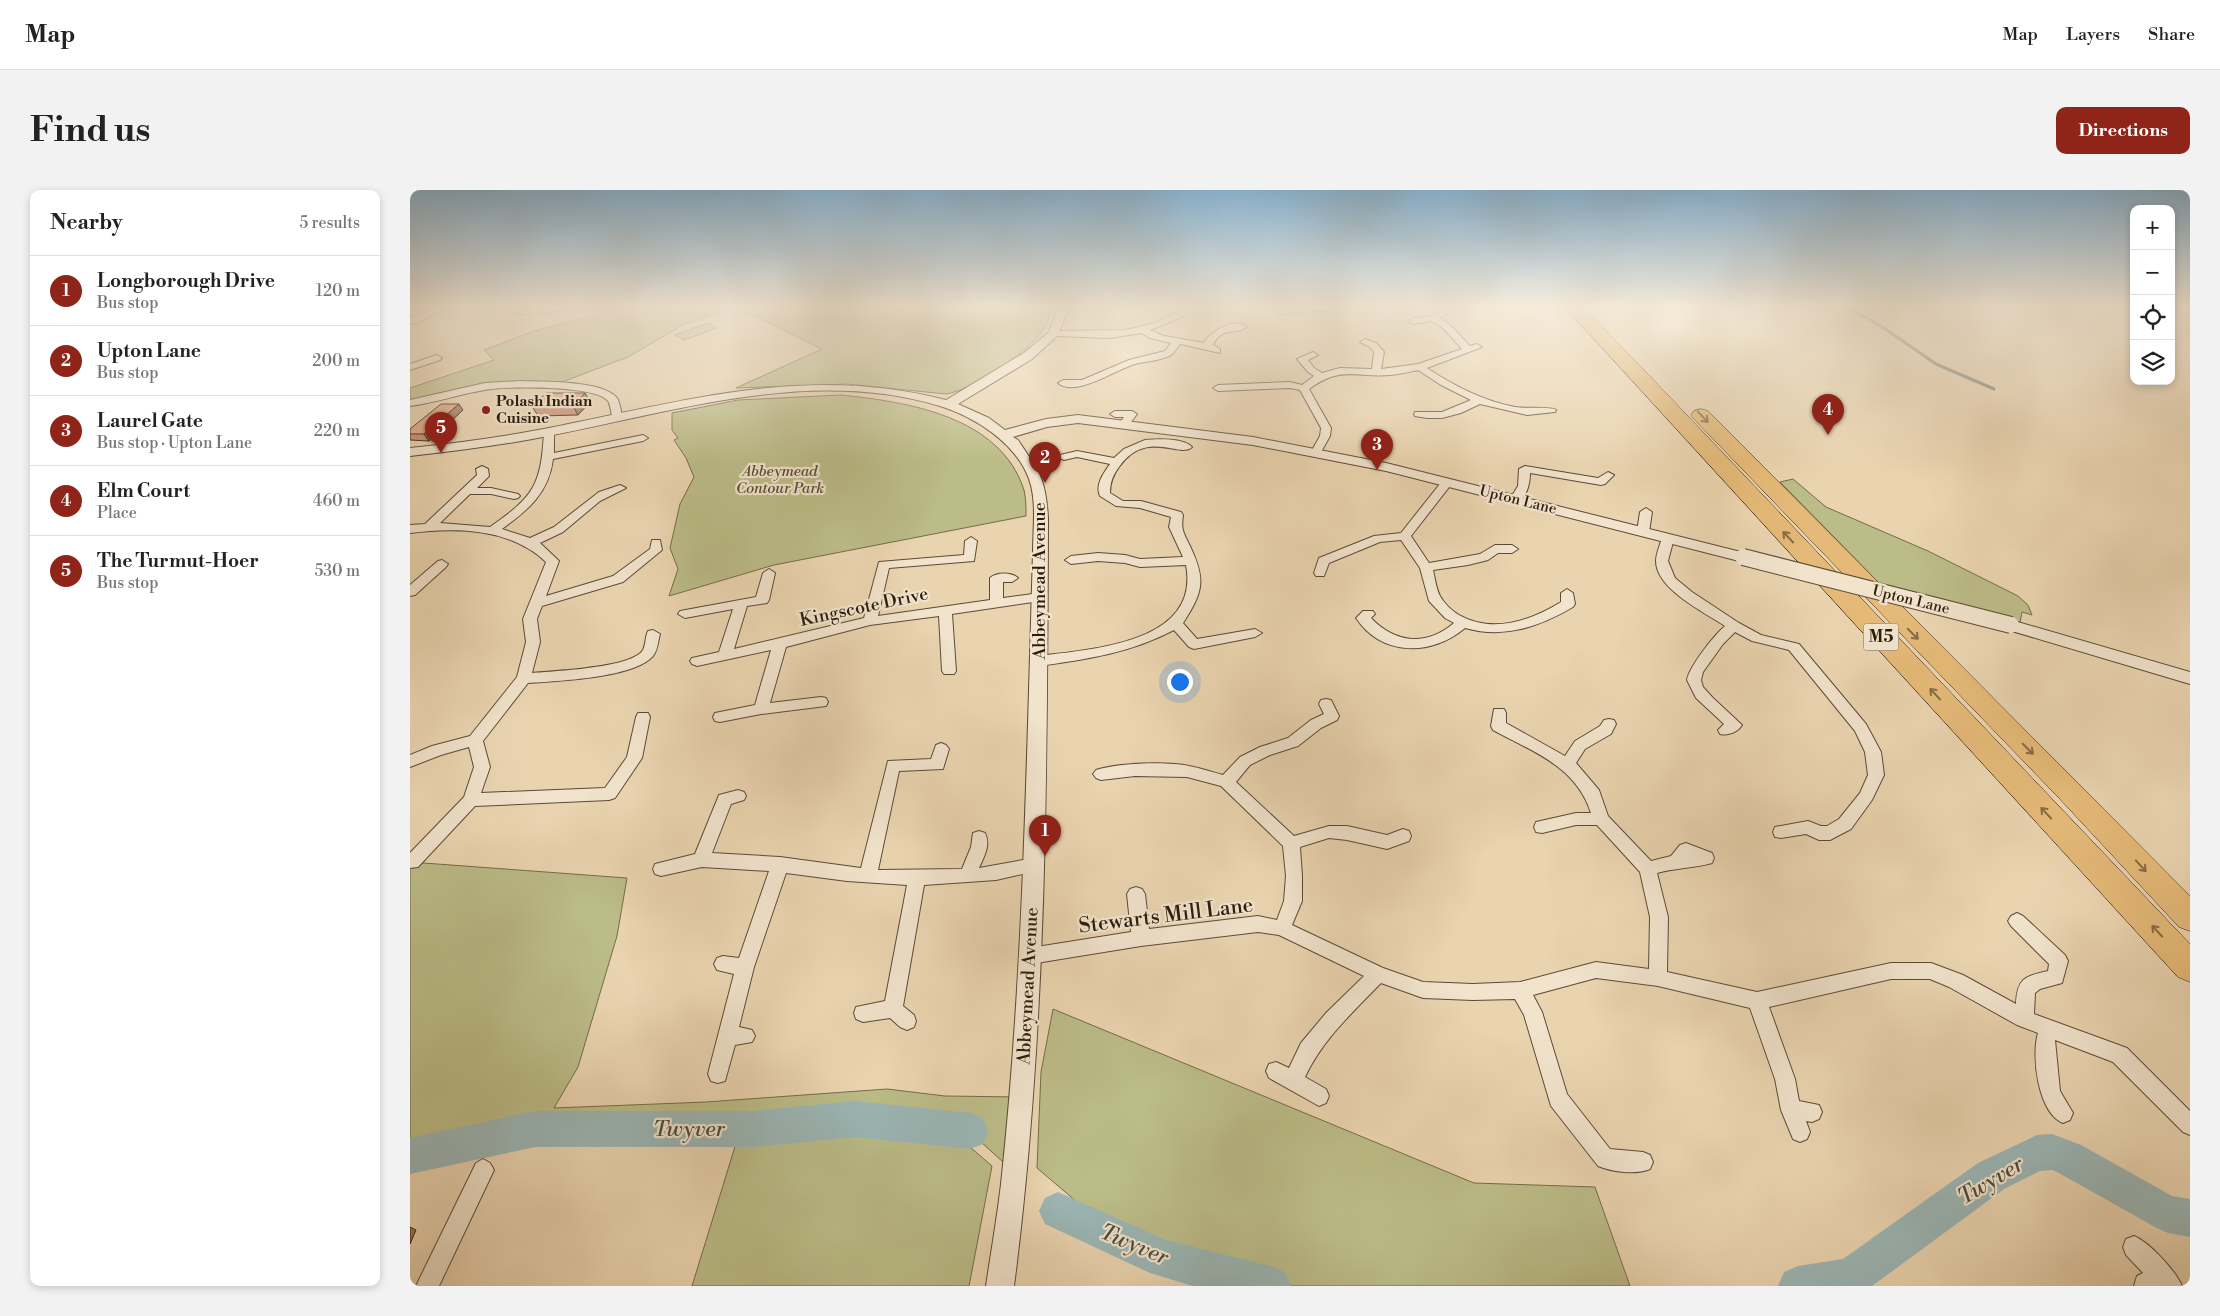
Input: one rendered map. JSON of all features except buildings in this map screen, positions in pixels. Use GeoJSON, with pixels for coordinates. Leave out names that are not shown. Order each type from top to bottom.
{"type":"FeatureCollection","features":[{"type":"Feature","properties":{"kind":"highway","name":"M5"},"geometry":{"type":"LineString","coordinates":[[1623,358],[2190,967]]}},
{"type":"Feature","properties":{"kind":"highway","name":"M5"},"geometry":{"type":"LineString","coordinates":[[1644,358],[1842,563],[2074,794],[2190,918]]}},
{"type":"Feature","properties":{"kind":"street"},"geometry":{"type":"LineString","coordinates":[[410,367],[437,358]]}},
{"type":"Feature","properties":{"kind":"street"},"geometry":{"type":"LineString","coordinates":[[948,404],[1024,358]]}},
{"type":"Feature","properties":{"kind":"street"},"geometry":{"type":"LineString","coordinates":[[1063,383],[1083,383],[1132,362],[1153,358]]}},
{"type":"Feature","properties":{"kind":"street"},"geometry":{"type":"LineString","coordinates":[[1302,358],[1311,370],[1321,376]]}},
{"type":"Feature","properties":{"kind":"street"},"geometry":{"type":"LineString","coordinates":[[1376,372],[1378,358]]}},
{"type":"Feature","properties":{"kind":"street"},"geometry":{"type":"LineString","coordinates":[[1218,388],[1239,385],[1290,385],[1304,388],[1321,376],[1340,371],[1391,372],[1420,367],[1446,358]]}},
{"type":"Feature","properties":{"kind":"street"},"geometry":{"type":"LineString","coordinates":[[1420,367],[1452,388],[1479,400],[1530,416],[1550,410]]}},
{"type":"Feature","properties":{"kind":"street"},"geometry":{"type":"LineString","coordinates":[[1083,383],[1088,393]]}},
{"type":"Feature","properties":{"kind":"street"},"geometry":{"type":"LineString","coordinates":[[410,403],[440,400],[494,385],[580,387],[594,389],[608,395],[613,401],[617,417]]}},
{"type":"Feature","properties":{"kind":"street","name":"Abbeymead Avenue"},"geometry":{"type":"LineString","coordinates":[[410,452],[463,446],[548,432],[732,394],[817,388],[883,391],[948,404],[974,415],[1004,436],[1014,446],[1034,474],[1040,491],[1039,660],[1034,865],[1030,956],[1015,1173],[1000,1286]]}},
{"type":"Feature","properties":{"kind":"street"},"geometry":{"type":"LineString","coordinates":[[1304,388],[1326,428],[1325,436],[1316,452]]}},
{"type":"Feature","properties":{"kind":"street"},"geometry":{"type":"LineString","coordinates":[[1419,414],[1436,416],[1467,408],[1479,400]]}},
{"type":"Feature","properties":{"kind":"street","name":"Upton Lane"},"geometry":{"type":"LineString","coordinates":[[1004,436],[1046,423],[1128,416],[1316,452],[1386,467],[2018,627],[2190,678]]}},
{"type":"Feature","properties":{"kind":"street"},"geometry":{"type":"LineString","coordinates":[[493,530],[528,505],[543,485],[548,457],[548,432]]}},
{"type":"Feature","properties":{"kind":"street"},"geometry":{"type":"LineString","coordinates":[[548,457],[643,438]]}},
{"type":"Feature","properties":{"kind":"street"},"geometry":{"type":"LineString","coordinates":[[1039,660],[1104,652],[1144,640],[1176,623],[1191,601],[1195,582],[1191,561],[1175,527],[1178,515],[1141,505],[1120,504],[1110,500],[1104,494],[1103,483],[1116,462],[1129,448],[1158,443],[1187,448]]}},
{"type":"Feature","properties":{"kind":"street"},"geometry":{"type":"LineString","coordinates":[[1064,456],[1077,454],[1116,462]]}},
{"type":"Feature","properties":{"kind":"street"},"geometry":{"type":"LineString","coordinates":[[1516,500],[1524,486],[1526,464],[1606,482]]}},
{"type":"Feature","properties":{"kind":"street"},"geometry":{"type":"LineString","coordinates":[[430,526],[452,503],[469,491],[486,473]]}},
{"type":"Feature","properties":{"kind":"street"},"geometry":{"type":"LineString","coordinates":[[1318,564],[1378,538],[1404,536],[1446,482]]}},
{"type":"Feature","properties":{"kind":"street"},"geometry":{"type":"LineString","coordinates":[[530,542],[561,528],[581,509],[601,494],[620,488]]}},
{"type":"Feature","properties":{"kind":"street"},"geometry":{"type":"LineString","coordinates":[[469,491],[491,491],[514,496]]}},
{"type":"Feature","properties":{"kind":"street"},"geometry":{"type":"LineString","coordinates":[[1643,532],[1646,512]]}},
{"type":"Feature","properties":{"kind":"street"},"geometry":{"type":"LineString","coordinates":[[410,529],[430,526],[493,530],[530,542],[554,561],[530,619],[533,642],[524,678],[475,740],[437,750],[410,761]]}},
{"type":"Feature","properties":{"kind":"street"},"geometry":{"type":"LineString","coordinates":[[1404,536],[1426,567],[1431,592],[1436,601],[1463,623],[1493,630],[1513,629],[1551,616],[1571,601]]}},
{"type":"Feature","properties":{"kind":"street"},"geometry":{"type":"LineString","coordinates":[[1668,538],[1662,561],[1669,580],[1687,595],[1734,626],[1758,638],[1794,647],[1861,728],[1873,752],[1876,775],[1866,796],[1845,824],[1830,833],[1820,833],[1808,828],[1781,832]]}},
{"type":"Feature","properties":{"kind":"street"},"geometry":{"type":"LineString","coordinates":[[870,621],[883,560],[970,558],[971,541]]}},
{"type":"Feature","properties":{"kind":"street"},"geometry":{"type":"LineString","coordinates":[[536,603],[620,580],[656,550],[656,543]]}},
{"type":"Feature","properties":{"kind":"street"},"geometry":{"type":"LineString","coordinates":[[1426,567],[1484,557],[1491,546],[1512,549]]}},
{"type":"Feature","properties":{"kind":"street"},"geometry":{"type":"LineString","coordinates":[[1071,560],[1098,557],[1140,562],[1191,561]]}},
{"type":"Feature","properties":{"kind":"street"},"geometry":{"type":"LineString","coordinates":[[410,592],[442,564]]}},
{"type":"Feature","properties":{"kind":"street"},"geometry":{"type":"LineString","coordinates":[[685,614],[762,600],[769,573]]}},
{"type":"Feature","properties":{"kind":"street"},"geometry":{"type":"LineString","coordinates":[[998,603],[996,578],[1012,578]]}},
{"type":"Feature","properties":{"kind":"street","name":"Kingscote Drive"},"geometry":{"type":"LineString","coordinates":[[697,661],[780,644],[870,621],[1040,597]]}},
{"type":"Feature","properties":{"kind":"street"},"geometry":{"type":"LineString","coordinates":[[725,655],[742,603]]}},
{"type":"Feature","properties":{"kind":"street"},"geometry":{"type":"LineString","coordinates":[[945,609],[949,670]]}},
{"type":"Feature","properties":{"kind":"street"},"geometry":{"type":"LineString","coordinates":[[1368,614],[1363,618],[1371,628],[1398,645],[1408,646],[1442,639],[1455,631],[1463,623]]}},
{"type":"Feature","properties":{"kind":"street"},"geometry":{"type":"LineString","coordinates":[[1176,623],[1194,644],[1255,633]]}},
{"type":"Feature","properties":{"kind":"street"},"geometry":{"type":"LineString","coordinates":[[1734,626],[1720,636],[1705,660],[1687,676],[1700,693],[1734,726]]}},
{"type":"Feature","properties":{"kind":"street"},"geometry":{"type":"LineString","coordinates":[[524,678],[639,667],[648,654],[653,634]]}},
{"type":"Feature","properties":{"kind":"street"},"geometry":{"type":"LineString","coordinates":[[762,710],[780,644]]}},
{"type":"Feature","properties":{"kind":"street"},"geometry":{"type":"LineString","coordinates":[[720,717],[821,702]]}},
{"type":"Feature","properties":{"kind":"street"},"geometry":{"type":"LineString","coordinates":[[1226,782],[1245,761],[1265,751],[1293,742],[1316,724],[1332,716],[1326,704]]}},
{"type":"Feature","properties":{"kind":"street"},"geometry":{"type":"LineString","coordinates":[[1500,713],[1498,726],[1568,764],[1593,794],[1601,819],[1648,869],[1659,917],[1658,978]]}},
{"type":"Feature","properties":{"kind":"street"},"geometry":{"type":"LineString","coordinates":[[471,800],[614,797],[634,758],[643,717]]}},
{"type":"Feature","properties":{"kind":"street"},"geometry":{"type":"LineString","coordinates":[[1568,764],[1580,745],[1609,730]]}},
{"type":"Feature","properties":{"kind":"street"},"geometry":{"type":"LineString","coordinates":[[412,862],[471,800],[482,767],[475,740]]}},
{"type":"Feature","properties":{"kind":"street"},"geometry":{"type":"LineString","coordinates":[[868,876],[891,759],[938,765],[941,749]]}},
{"type":"Feature","properties":{"kind":"street"},"geometry":{"type":"LineString","coordinates":[[1101,774],[1135,770],[1187,771],[1226,782],[1291,844],[1294,876],[1293,901],[1282,928]]}},
{"type":"Feature","properties":{"kind":"street"},"geometry":{"type":"LineString","coordinates":[[700,860],[724,799],[738,796]]}},
{"type":"Feature","properties":{"kind":"street"},"geometry":{"type":"LineString","coordinates":[[1542,827],[1576,820],[1601,819]]}},
{"type":"Feature","properties":{"kind":"street"},"geometry":{"type":"LineString","coordinates":[[1291,844],[1329,832],[1347,833],[1387,842],[1403,836]]}},
{"type":"Feature","properties":{"kind":"street"},"geometry":{"type":"LineString","coordinates":[[968,875],[982,844]]}},
{"type":"Feature","properties":{"kind":"street"},"geometry":{"type":"LineString","coordinates":[[661,869],[700,860],[780,864],[868,876],[917,878],[1017,870],[1034,865]]}},
{"type":"Feature","properties":{"kind":"street"},"geometry":{"type":"LineString","coordinates":[[1648,869],[1677,861]]}},
{"type":"Feature","properties":{"kind":"street"},"geometry":{"type":"LineString","coordinates":[[718,1074],[736,1036],[745,966],[780,864]]}},
{"type":"Feature","properties":{"kind":"street"},"geometry":{"type":"LineString","coordinates":[[863,1013],[900,1015],[917,878]]}},
{"type":"Feature","properties":{"kind":"street"},"geometry":{"type":"LineString","coordinates":[[1136,894],[1141,938]]}},
{"type":"Feature","properties":{"kind":"street"},"geometry":{"type":"LineString","coordinates":[[2017,921],[2059,961],[2056,977],[2035,982],[2026,989],[2024,1019]]}},
{"type":"Feature","properties":{"kind":"street","name":"Stewarts Mill Lane"},"geometry":{"type":"LineString","coordinates":[[1030,956],[1141,938],[1258,924],[1282,928],[1378,974],[1423,990],[1473,992],[1520,990],[1596,970],[1658,978],[1757,1001],[1844,983],[1891,970],[1931,971],[1956,980],[2024,1019],[2120,1055],[2190,1125]]}},
{"type":"Feature","properties":{"kind":"street"},"geometry":{"type":"LineString","coordinates":[[723,964],[745,966]]}},
{"type":"Feature","properties":{"kind":"street"},"geometry":{"type":"LineString","coordinates":[[1319,1096],[1284,1075],[1333,1019],[1378,974]]}},
{"type":"Feature","properties":{"kind":"street"},"geometry":{"type":"LineString","coordinates":[[1520,990],[1533,1012],[1558,1099],[1605,1159],[1643,1162]]}},
{"type":"Feature","properties":{"kind":"street"},"geometry":{"type":"LineString","coordinates":[[1757,1001],[1785,1079],[1791,1110],[1800,1132]]}},
{"type":"Feature","properties":{"kind":"street"},"geometry":{"type":"LineString","coordinates":[[2049,1029],[2045,1042],[2050,1094],[2063,1113]]}},
{"type":"Feature","properties":{"kind":"street"},"geometry":{"type":"LineString","coordinates":[[1791,1110],[1812,1112]]}},
{"type":"Feature","properties":{"kind":"street"},"geometry":{"type":"LineString","coordinates":[[427,1286],[483,1170]]}},
{"type":"Feature","properties":{"kind":"street"},"geometry":{"type":"LineString","coordinates":[[2134,1246],[2160,1282]]}},
{"type":"Feature","properties":{"kind":"green space"},"geometry":{"type":"Polygon","coordinates":[[[492,358],[625,358],[562,382],[533,386],[508,385],[410,403],[410,388],[494,360],[492,358]]]}},
{"type":"Feature","properties":{"kind":"green space"},"geometry":{"type":"Polygon","coordinates":[[[802,358],[1013,358],[998,370],[970,386],[946,394],[847,384],[736,388],[802,358]]]}},
{"type":"Feature","properties":{"kind":"green space","name":"Abbeymead Contour Park"},"geometry":{"type":"Polygon","coordinates":[[[841,395],[894,402],[922,409],[949,417],[973,429],[995,445],[1012,465],[1024,490],[1026,516],[774,565],[669,596],[678,569],[670,548],[680,504],[694,477],[686,458],[674,440],[678,438],[672,430],[672,413],[738,400],[841,395]]]}},
{"type":"Feature","properties":{"kind":"green space"},"geometry":{"type":"Polygon","coordinates":[[[1793,479],[1826,507],[1928,551],[2018,596],[2028,605],[2032,615],[2022,612],[2020,623],[1882,586],[1780,482],[1793,479]]]}},
{"type":"Feature","properties":{"kind":"green space"},"geometry":{"type":"Polygon","coordinates":[[[410,862],[627,878],[617,936],[578,1067],[554,1108],[706,1102],[887,1089],[945,1096],[1021,1097],[1015,1173],[969,1131],[854,1119],[754,1129],[535,1129],[410,1156],[410,862]]]}},
{"type":"Feature","properties":{"kind":"green space"},"geometry":{"type":"Polygon","coordinates":[[[1053,1009],[1474,1183],[1595,1187],[1630,1286],[1225,1286],[1157,1270],[1037,1168],[1041,1072],[1053,1009]]]}},
{"type":"Feature","properties":{"kind":"green space"},"geometry":{"type":"Polygon","coordinates":[[[850,1127],[963,1141],[992,1166],[969,1286],[692,1286],[737,1140],[850,1127]]]}},
{"type":"Feature","properties":{"kind":"waterway"},"geometry":{"type":"LineString","coordinates":[[1928,358],[1936,364],[1994,389]]}},
{"type":"Feature","properties":{"kind":"waterway","name":"Twyver"},"geometry":{"type":"LineString","coordinates":[[410,1156],[535,1129],[754,1129],[854,1119],[970,1131]]}},
{"type":"Feature","properties":{"kind":"waterway","name":"Twyver"},"geometry":{"type":"LineString","coordinates":[[1798,1286],[1851,1277],[1991,1176],[2037,1153],[2052,1152],[2068,1158],[2168,1214],[2190,1218]]}},
{"type":"Feature","properties":{"kind":"waterway","name":"Twyver"},"geometry":{"type":"LineString","coordinates":[[1058,1211],[1164,1259],[1271,1286]]}},
{"type":"Feature","properties":{"kind":"place","name":"Polash Indian Cuisine"},"geometry":{"type":"Point","coordinates":[486,410]}},
{"type":"Feature","properties":{"kind":"place","name":"Elm Court"},"geometry":{"type":"Point","coordinates":[1828,435]}},
{"type":"Feature","properties":{"kind":"place","name":"The Turmut-Hoer"},"geometry":{"type":"Point","coordinates":[441,453]}},
{"type":"Feature","properties":{"kind":"place","name":"Laurel Gate"},"geometry":{"type":"Point","coordinates":[1377,470]}},
{"type":"Feature","properties":{"kind":"place","name":"Upton Lane"},"geometry":{"type":"Point","coordinates":[1045,483]}},
{"type":"Feature","properties":{"kind":"place","name":"Longborough Drive"},"geometry":{"type":"Point","coordinates":[1045,856]}}]}
